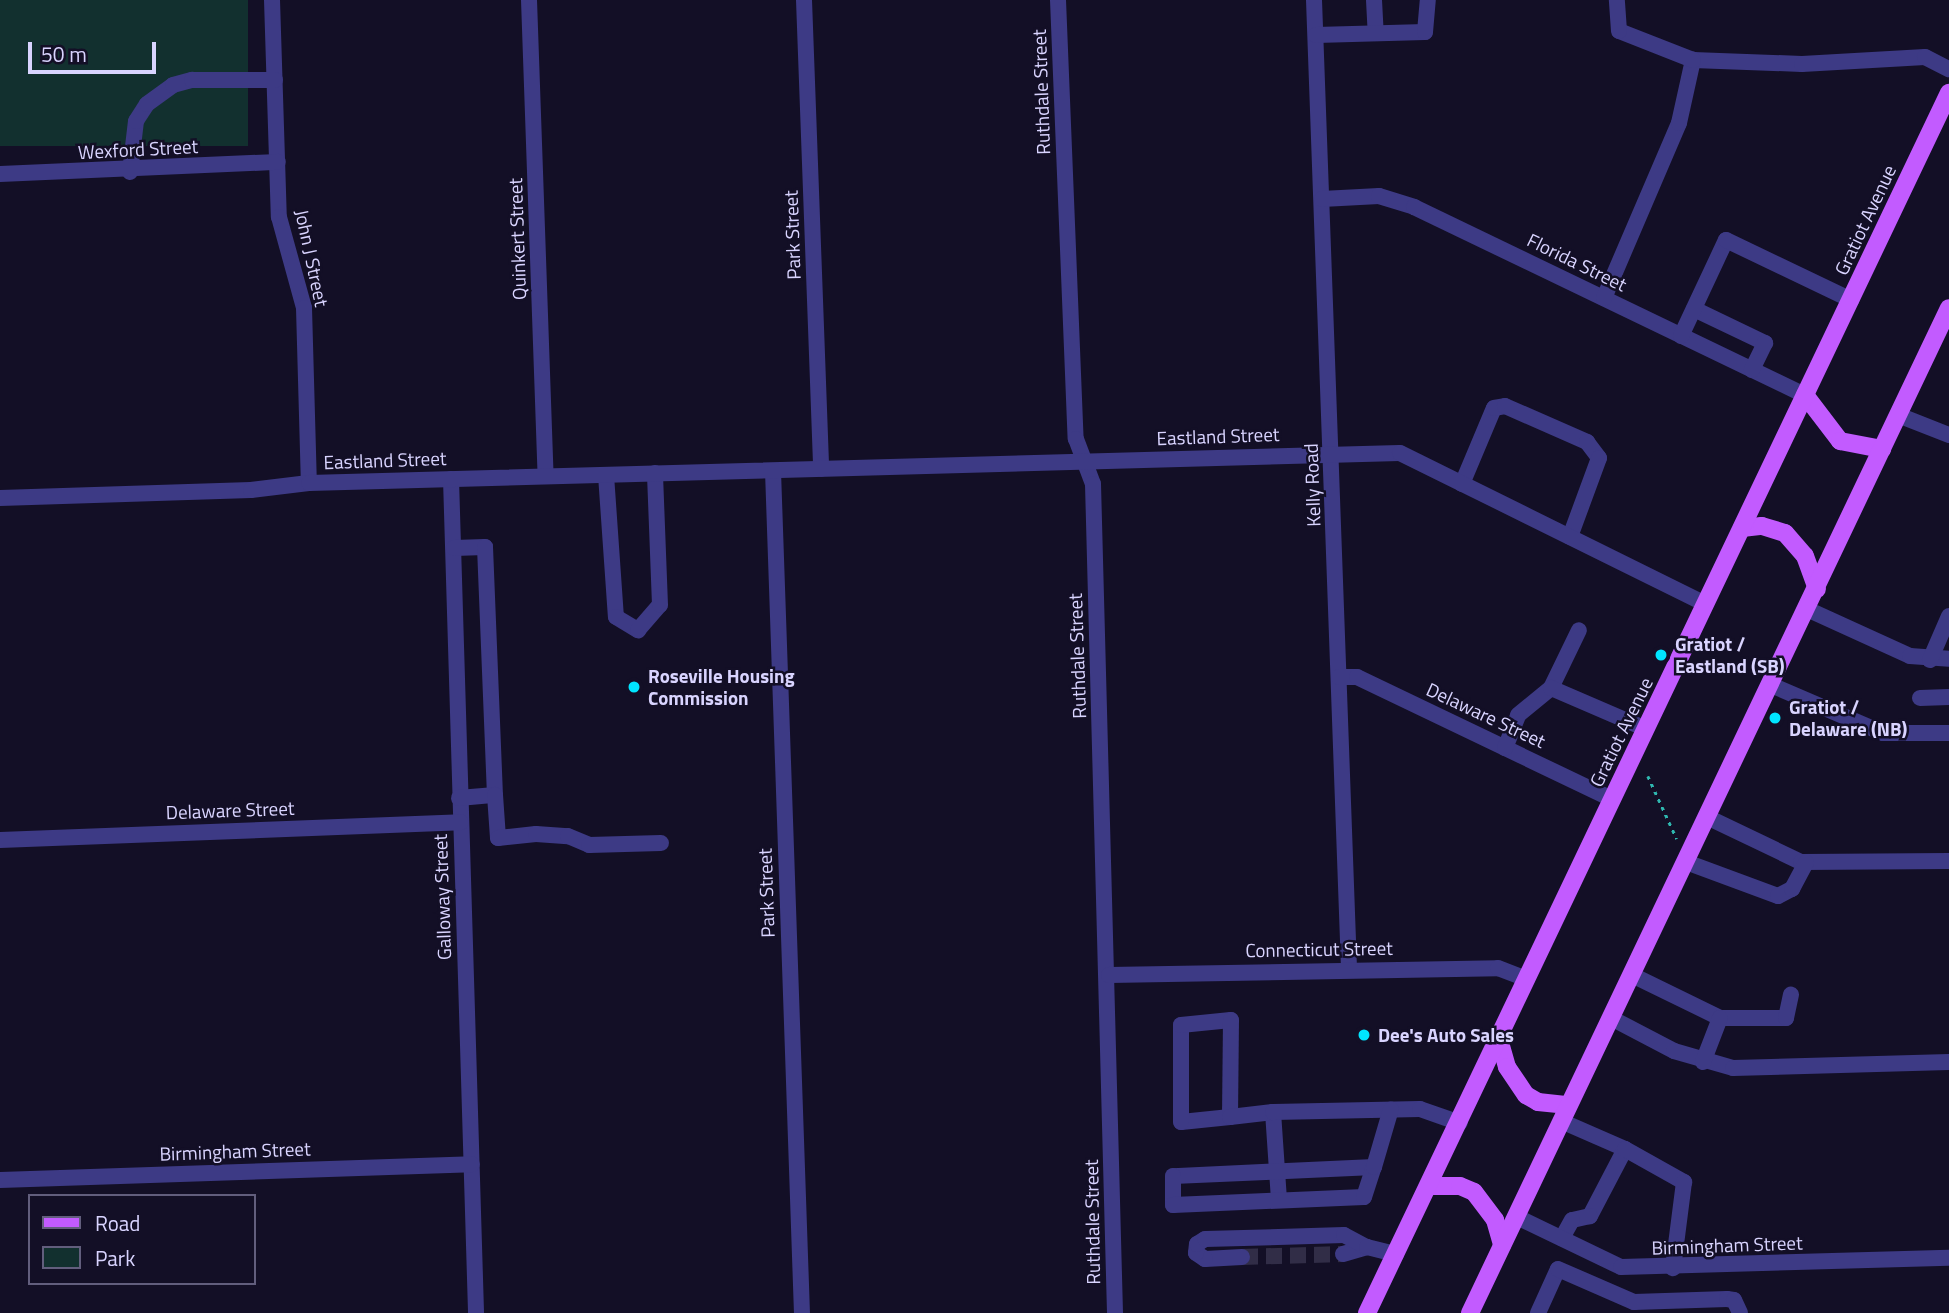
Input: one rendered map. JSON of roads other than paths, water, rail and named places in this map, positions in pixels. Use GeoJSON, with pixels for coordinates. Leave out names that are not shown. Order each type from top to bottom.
{"type":"FeatureCollection","features":[{"type":"Feature","properties":{"kind":"main road","name":"Gratiot Avenue"},"geometry":{"type":"LineString","coordinates":[[1367,1313],[1430,1186],[1949,93]]}},
{"type":"Feature","properties":{"kind":"main road"},"geometry":{"type":"LineString","coordinates":[[1470,1313],[1808,610],[1949,309]]}},
{"type":"Feature","properties":{"kind":"main road"},"geometry":{"type":"LineString","coordinates":[[1805,396],[1840,441],[1882,449]]}},
{"type":"Feature","properties":{"kind":"main road"},"geometry":{"type":"LineString","coordinates":[[1742,528],[1762,526],[1785,533],[1805,556],[1817,589]]}},
{"type":"Feature","properties":{"kind":"main road"},"geometry":{"type":"LineString","coordinates":[[1499,1039],[1507,1067],[1526,1095],[1565,1113]]}},
{"type":"Feature","properties":{"kind":"main road"},"geometry":{"type":"LineString","coordinates":[[1430,1186],[1460,1186],[1474,1192],[1495,1220],[1502,1245]]}},
{"type":"Feature","properties":{"kind":"street","name":"John J Street"},"geometry":{"type":"LineString","coordinates":[[272,0],[282,231],[304,308],[309,483]]}},
{"type":"Feature","properties":{"kind":"street","name":"Quinkert Street"},"geometry":{"type":"LineString","coordinates":[[529,0],[546,476]]}},
{"type":"Feature","properties":{"kind":"street","name":"Park Street"},"geometry":{"type":"LineString","coordinates":[[804,0],[821,469]]}},
{"type":"Feature","properties":{"kind":"street","name":"Ruthdale Street"},"geometry":{"type":"LineString","coordinates":[[1058,0],[1076,439],[1093,484],[1109,975],[1115,1313]]}},
{"type":"Feature","properties":{"kind":"street","name":"Kelly Road"},"geometry":{"type":"LineString","coordinates":[[1314,0],[1349,969]]}},
{"type":"Feature","properties":{"kind":"street"},"geometry":{"type":"LineString","coordinates":[[1374,0],[1376,33]]}},
{"type":"Feature","properties":{"kind":"street"},"geometry":{"type":"LineString","coordinates":[[1316,35],[1425,32],[1429,0]]}},
{"type":"Feature","properties":{"kind":"street"},"geometry":{"type":"LineString","coordinates":[[1617,0],[1619,31],[1693,60],[1802,64],[1926,57],[1949,69]]}},
{"type":"Feature","properties":{"kind":"street"},"geometry":{"type":"LineString","coordinates":[[1604,298],[1679,122],[1693,60]]}},
{"type":"Feature","properties":{"kind":"street"},"geometry":{"type":"LineString","coordinates":[[130,172],[136,121],[147,104],[173,85],[192,80],[275,80]]}},
{"type":"Feature","properties":{"kind":"street","name":"Wexford Street"},"geometry":{"type":"LineString","coordinates":[[0,174],[130,172],[278,162]]}},
{"type":"Feature","properties":{"kind":"street","name":"Florida Street"},"geometry":{"type":"LineString","coordinates":[[1322,199],[1395,200],[1805,396]]}},
{"type":"Feature","properties":{"kind":"street"},"geometry":{"type":"LineString","coordinates":[[1681,336],[1726,240],[1851,300]]}},
{"type":"Feature","properties":{"kind":"street"},"geometry":{"type":"LineString","coordinates":[[1694,309],[1765,343],[1752,370]]}},
{"type":"Feature","properties":{"kind":"street"},"geometry":{"type":"LineString","coordinates":[[1462,484],[1494,408],[1505,406],[1587,442],[1599,458],[1570,537]]}},
{"type":"Feature","properties":{"kind":"street"},"geometry":{"type":"LineString","coordinates":[[1898,415],[1949,435]]}},
{"type":"Feature","properties":{"kind":"street","name":"Eastland Street"},"geometry":{"type":"LineString","coordinates":[[0,498],[251,490],[309,483],[1400,453],[1706,604]]}},
{"type":"Feature","properties":{"kind":"street","name":"Park Street"},"geometry":{"type":"LineString","coordinates":[[773,471],[802,1313]]}},
{"type":"Feature","properties":{"kind":"street"},"geometry":{"type":"LineString","coordinates":[[606,475],[616,617],[638,630],[660,605],[655,474]]}},
{"type":"Feature","properties":{"kind":"street","name":"Galloway Street"},"geometry":{"type":"LineString","coordinates":[[451,479],[476,1313]]}},
{"type":"Feature","properties":{"kind":"street"},"geometry":{"type":"LineString","coordinates":[[454,548],[485,547],[498,838],[536,834],[568,836],[589,845],[661,843]]}},
{"type":"Feature","properties":{"kind":"street"},"geometry":{"type":"LineString","coordinates":[[1808,610],[1910,656],[1930,660],[1949,659]]}},
{"type":"Feature","properties":{"kind":"street"},"geometry":{"type":"LineString","coordinates":[[1930,660],[1949,616]]}},
{"type":"Feature","properties":{"kind":"street"},"geometry":{"type":"LineString","coordinates":[[1505,748],[1518,715],[1551,688],[1579,630]]}},
{"type":"Feature","properties":{"kind":"street","name":"Delaware Street"},"geometry":{"type":"LineString","coordinates":[[1339,677],[1357,677],[1612,799]]}},
{"type":"Feature","properties":{"kind":"street"},"geometry":{"type":"LineString","coordinates":[[1771,685],[1883,733],[1949,733]]}},
{"type":"Feature","properties":{"kind":"street"},"geometry":{"type":"LineString","coordinates":[[1551,688],[1646,729]]}},
{"type":"Feature","properties":{"kind":"street"},"geometry":{"type":"LineString","coordinates":[[1920,698],[1949,697]]}},
{"type":"Feature","properties":{"kind":"street"},"geometry":{"type":"LineString","coordinates":[[459,798],[495,795]]}},
{"type":"Feature","properties":{"kind":"street"},"geometry":{"type":"LineString","coordinates":[[1707,817],[1806,863],[1949,861]]}},
{"type":"Feature","properties":{"kind":"street","name":"Delaware Street"},"geometry":{"type":"LineString","coordinates":[[0,840],[461,822]]}},
{"type":"Feature","properties":{"kind":"street"},"geometry":{"type":"LineString","coordinates":[[1686,862],[1778,896],[1792,889],[1806,863]]}},
{"type":"Feature","properties":{"kind":"street","name":"Connecticut Street"},"geometry":{"type":"LineString","coordinates":[[1109,975],[1498,968],[1527,979]]}},
{"type":"Feature","properties":{"kind":"street"},"geometry":{"type":"LineString","coordinates":[[1632,975],[1720,1018],[1786,1018],[1791,995]]}},
{"type":"Feature","properties":{"kind":"street"},"geometry":{"type":"LineString","coordinates":[[1611,1018],[1703,1062],[1733,1068],[1949,1062]]}},
{"type":"Feature","properties":{"kind":"street"},"geometry":{"type":"LineString","coordinates":[[1703,1062],[1720,1018]]}},
{"type":"Feature","properties":{"kind":"street"},"geometry":{"type":"LineString","coordinates":[[1230,1117],[1231,1020],[1181,1025],[1181,1122],[1230,1117],[1273,1112],[1420,1109],[1460,1123]]}},
{"type":"Feature","properties":{"kind":"street"},"geometry":{"type":"LineString","coordinates":[[1374,1167],[1173,1176],[1173,1205],[1364,1197],[1374,1167],[1391,1109]]}},
{"type":"Feature","properties":{"kind":"street"},"geometry":{"type":"LineString","coordinates":[[1273,1112],[1279,1200]]}},
{"type":"Feature","properties":{"kind":"street"},"geometry":{"type":"LineString","coordinates":[[1565,1113],[1684,1182],[1672,1268]]}},
{"type":"Feature","properties":{"kind":"street"},"geometry":{"type":"LineString","coordinates":[[1562,1238],[1572,1220],[1591,1216],[1625,1149]]}},
{"type":"Feature","properties":{"kind":"street","name":"Birmingham Street"},"geometry":{"type":"LineString","coordinates":[[0,1180],[472,1164]]}},
{"type":"Feature","properties":{"kind":"street","name":"Birmingham Street"},"geometry":{"type":"LineString","coordinates":[[1517,1217],[1621,1267],[1672,1268],[1949,1258]]}},
{"type":"Feature","properties":{"kind":"street"},"geometry":{"type":"LineString","coordinates":[[1242,1256],[1205,1259],[1196,1253],[1197,1244],[1205,1239],[1344,1235],[1367,1248],[1396,1254]]}},
{"type":"Feature","properties":{"kind":"street"},"geometry":{"type":"LineString","coordinates":[[1343,1254],[1367,1248]]}},
{"type":"Feature","properties":{"kind":"street"},"geometry":{"type":"LineString","coordinates":[[1538,1313],[1558,1269],[1634,1302],[1727,1299],[1734,1300],[1740,1313]]}},
{"type":"Feature","properties":{"kind":"tunnel"},"geometry":{"type":"LineString","coordinates":[[1242,1257],[1343,1254]]}},
{"type":"Feature","properties":{"kind":"place","name":"Gratiot / Eastland (SB)"},"geometry":{"type":"Point","coordinates":[1661,655]}},
{"type":"Feature","properties":{"kind":"place","name":"Roseville Housing Commission"},"geometry":{"type":"Point","coordinates":[634,687]}},
{"type":"Feature","properties":{"kind":"place","name":"Gratiot / Delaware (NB)"},"geometry":{"type":"Point","coordinates":[1775,718]}},
{"type":"Feature","properties":{"kind":"place","name":"Dee's Auto Sales"},"geometry":{"type":"Point","coordinates":[1364,1035]}}]}
